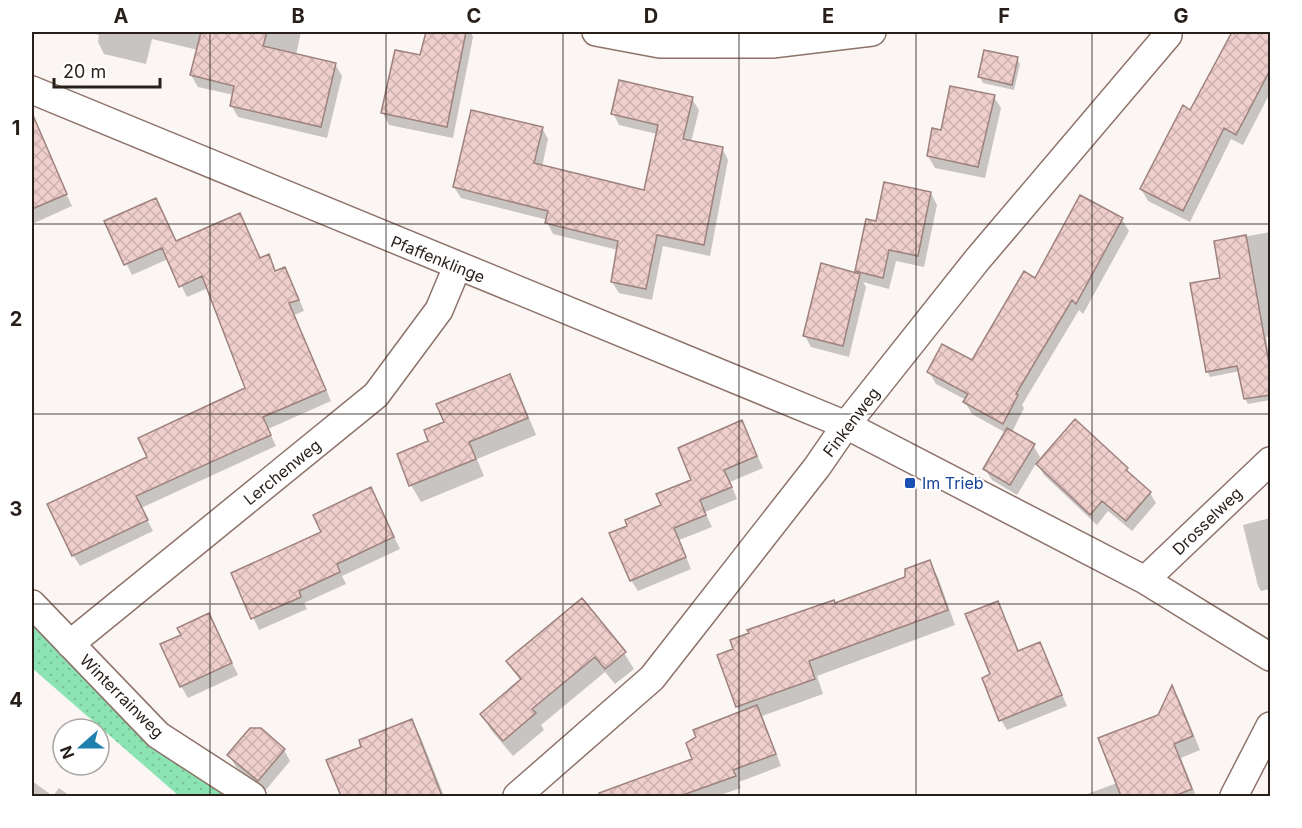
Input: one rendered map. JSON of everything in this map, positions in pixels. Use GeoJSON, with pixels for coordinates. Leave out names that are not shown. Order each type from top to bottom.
{"type":"FeatureCollection","features":[{"type":"Feature","properties":{"kind":"street"},"geometry":{"type":"LineString","coordinates":[[596,32],[660,44],[772,44],[865,32]]}},
{"type":"Feature","properties":{"kind":"street","name":"Finkenweg"},"geometry":{"type":"LineString","coordinates":[[517,796],[652,678],[817,467],[846,425],[977,260],[1111,104],[1168,35],[1168,32]]}},
{"type":"Feature","properties":{"kind":"street","name":"Pfaffenklinge"},"geometry":{"type":"LineString","coordinates":[[32,90],[457,267],[846,425]]}},
{"type":"Feature","properties":{"kind":"street","name":"Lerchenweg"},"geometry":{"type":"LineString","coordinates":[[70,644],[376,395],[439,309],[457,267]]}},
{"type":"Feature","properties":{"kind":"street"},"geometry":{"type":"LineString","coordinates":[[846,425],[1145,580],[1270,657]]}},
{"type":"Feature","properties":{"kind":"street","name":"Drosselweg"},"geometry":{"type":"LineString","coordinates":[[1145,580],[1270,461]]}},
{"type":"Feature","properties":{"kind":"street","name":"Winterrainweg"},"geometry":{"type":"LineString","coordinates":[[32,604],[158,735],[252,796]]}},
{"type":"Feature","properties":{"kind":"street"},"geometry":{"type":"LineString","coordinates":[[1234,796],[1270,726]]}},
{"type":"Feature","properties":{"kind":"green space"},"geometry":{"type":"Polygon","coordinates":[[[32,625],[145,737],[225,796],[179,796],[111,737],[111,717],[88,717],[32,668],[32,625]]]}},
{"type":"Feature","properties":{"kind":"building"},"geometry":{"type":"Polygon","coordinates":[[[201,32],[267,32],[263,46],[336,63],[321,127],[230,106],[234,86],[190,75],[201,32]]]}},
{"type":"Feature","properties":{"kind":"building"},"geometry":{"type":"Polygon","coordinates":[[[426,32],[466,32],[447,127],[381,113],[395,50],[420,55],[426,32]]]}},
{"type":"Feature","properties":{"kind":"building"},"geometry":{"type":"Polygon","coordinates":[[[1232,32],[1270,32],[1270,70],[1236,135],[1224,128],[1183,211],[1140,189],[1183,105],[1190,110],[1232,32]]]}},
{"type":"Feature","properties":{"kind":"building"},"geometry":{"type":"Polygon","coordinates":[[[984,50],[1018,57],[1012,85],[978,77],[984,50]]]}},
{"type":"Feature","properties":{"kind":"building"},"geometry":{"type":"Polygon","coordinates":[[[619,80],[693,97],[683,139],[723,147],[704,245],[657,235],[646,289],[611,282],[618,241],[545,223],[548,211],[453,187],[471,110],[543,127],[534,163],[644,190],[658,125],[611,114],[619,80]]]}},
{"type":"Feature","properties":{"kind":"building"},"geometry":{"type":"Polygon","coordinates":[[[950,86],[995,95],[978,167],[927,156],[932,128],[941,130],[950,86]]]}},
{"type":"Feature","properties":{"kind":"building"},"geometry":{"type":"Polygon","coordinates":[[[32,113],[67,194],[32,209],[32,113]]]}},
{"type":"Feature","properties":{"kind":"building"},"geometry":{"type":"Polygon","coordinates":[[[884,182],[931,192],[918,256],[889,250],[883,278],[855,271],[866,219],[876,221],[884,182]]]}},
{"type":"Feature","properties":{"kind":"building"},"geometry":{"type":"Polygon","coordinates":[[[1080,195],[1123,218],[1076,304],[1072,300],[1016,394],[1018,395],[1003,424],[963,402],[968,394],[927,372],[942,344],[972,360],[1024,271],[1035,278],[1080,195]]]}},
{"type":"Feature","properties":{"kind":"building"},"geometry":{"type":"Polygon","coordinates":[[[156,198],[176,241],[240,213],[260,258],[269,254],[275,271],[285,267],[299,300],[289,303],[326,390],[263,417],[271,435],[136,496],[148,520],[72,556],[47,504],[147,457],[138,438],[245,388],[202,276],[179,287],[162,248],[124,265],[104,221],[156,198]]]}},
{"type":"Feature","properties":{"kind":"building"},"geometry":{"type":"Polygon","coordinates":[[[1246,235],[1270,369],[1270,395],[1244,399],[1237,366],[1206,372],[1190,283],[1220,278],[1214,241],[1246,235]]]}},
{"type":"Feature","properties":{"kind":"building"},"geometry":{"type":"Polygon","coordinates":[[[821,263],[860,274],[843,346],[803,336],[821,263]]]}},
{"type":"Feature","properties":{"kind":"building"},"geometry":{"type":"Polygon","coordinates":[[[510,374],[528,418],[469,442],[476,459],[409,486],[397,454],[428,441],[424,430],[444,422],[436,404],[510,374]]]}},
{"type":"Feature","properties":{"kind":"building"},"geometry":{"type":"Polygon","coordinates":[[[1075,419],[1151,492],[1126,521],[1102,501],[1090,515],[1036,464],[1075,419]]]}},
{"type":"Feature","properties":{"kind":"building"},"geometry":{"type":"Polygon","coordinates":[[[742,420],[757,456],[724,470],[732,487],[700,500],[706,515],[674,528],[686,557],[630,581],[609,533],[627,526],[625,520],[661,505],[656,494],[691,480],[678,448],[742,420]]]}},
{"type":"Feature","properties":{"kind":"building"},"geometry":{"type":"Polygon","coordinates":[[[1007,428],[1035,444],[1010,485],[983,469],[1007,428]]]}},
{"type":"Feature","properties":{"kind":"building"},"geometry":{"type":"Polygon","coordinates":[[[371,487],[394,537],[337,564],[340,572],[299,591],[301,597],[251,619],[231,573],[321,532],[313,515],[371,487]]]}},
{"type":"Feature","properties":{"kind":"building"},"geometry":{"type":"Polygon","coordinates":[[[930,560],[948,610],[809,661],[815,679],[736,707],[717,655],[733,649],[730,640],[749,633],[747,630],[834,600],[835,603],[905,577],[905,569],[930,560]]]}},
{"type":"Feature","properties":{"kind":"building"},"geometry":{"type":"Polygon","coordinates":[[[582,598],[626,652],[605,669],[595,657],[532,709],[536,713],[503,741],[480,714],[521,679],[506,661],[582,598]]]}},
{"type":"Feature","properties":{"kind":"building"},"geometry":{"type":"Polygon","coordinates":[[[998,601],[1018,651],[1040,642],[1062,695],[999,721],[982,678],[990,674],[965,614],[998,601]]]}},
{"type":"Feature","properties":{"kind":"building"},"geometry":{"type":"Polygon","coordinates":[[[209,613],[232,663],[180,687],[160,644],[181,635],[177,628],[209,613]]]}},
{"type":"Feature","properties":{"kind":"building"},"geometry":{"type":"Polygon","coordinates":[[[1172,685],[1193,736],[1174,744],[1192,789],[1174,796],[1121,796],[1098,738],[1158,715],[1172,685]]]}},
{"type":"Feature","properties":{"kind":"building"},"geometry":{"type":"Polygon","coordinates":[[[757,705],[776,754],[733,770],[736,776],[680,796],[599,796],[599,793],[692,759],[686,743],[696,737],[693,730],[757,705]]]}},
{"type":"Feature","properties":{"kind":"building"},"geometry":{"type":"Polygon","coordinates":[[[412,719],[442,796],[341,796],[326,760],[361,747],[359,740],[412,719]]]}},
{"type":"Feature","properties":{"kind":"building"},"geometry":{"type":"Polygon","coordinates":[[[250,728],[261,728],[285,749],[258,781],[227,755],[250,728]]]}},
{"type":"Feature","properties":{"kind":"place","name":"Im Trieb"},"geometry":{"type":"Point","coordinates":[910,483]}}]}
